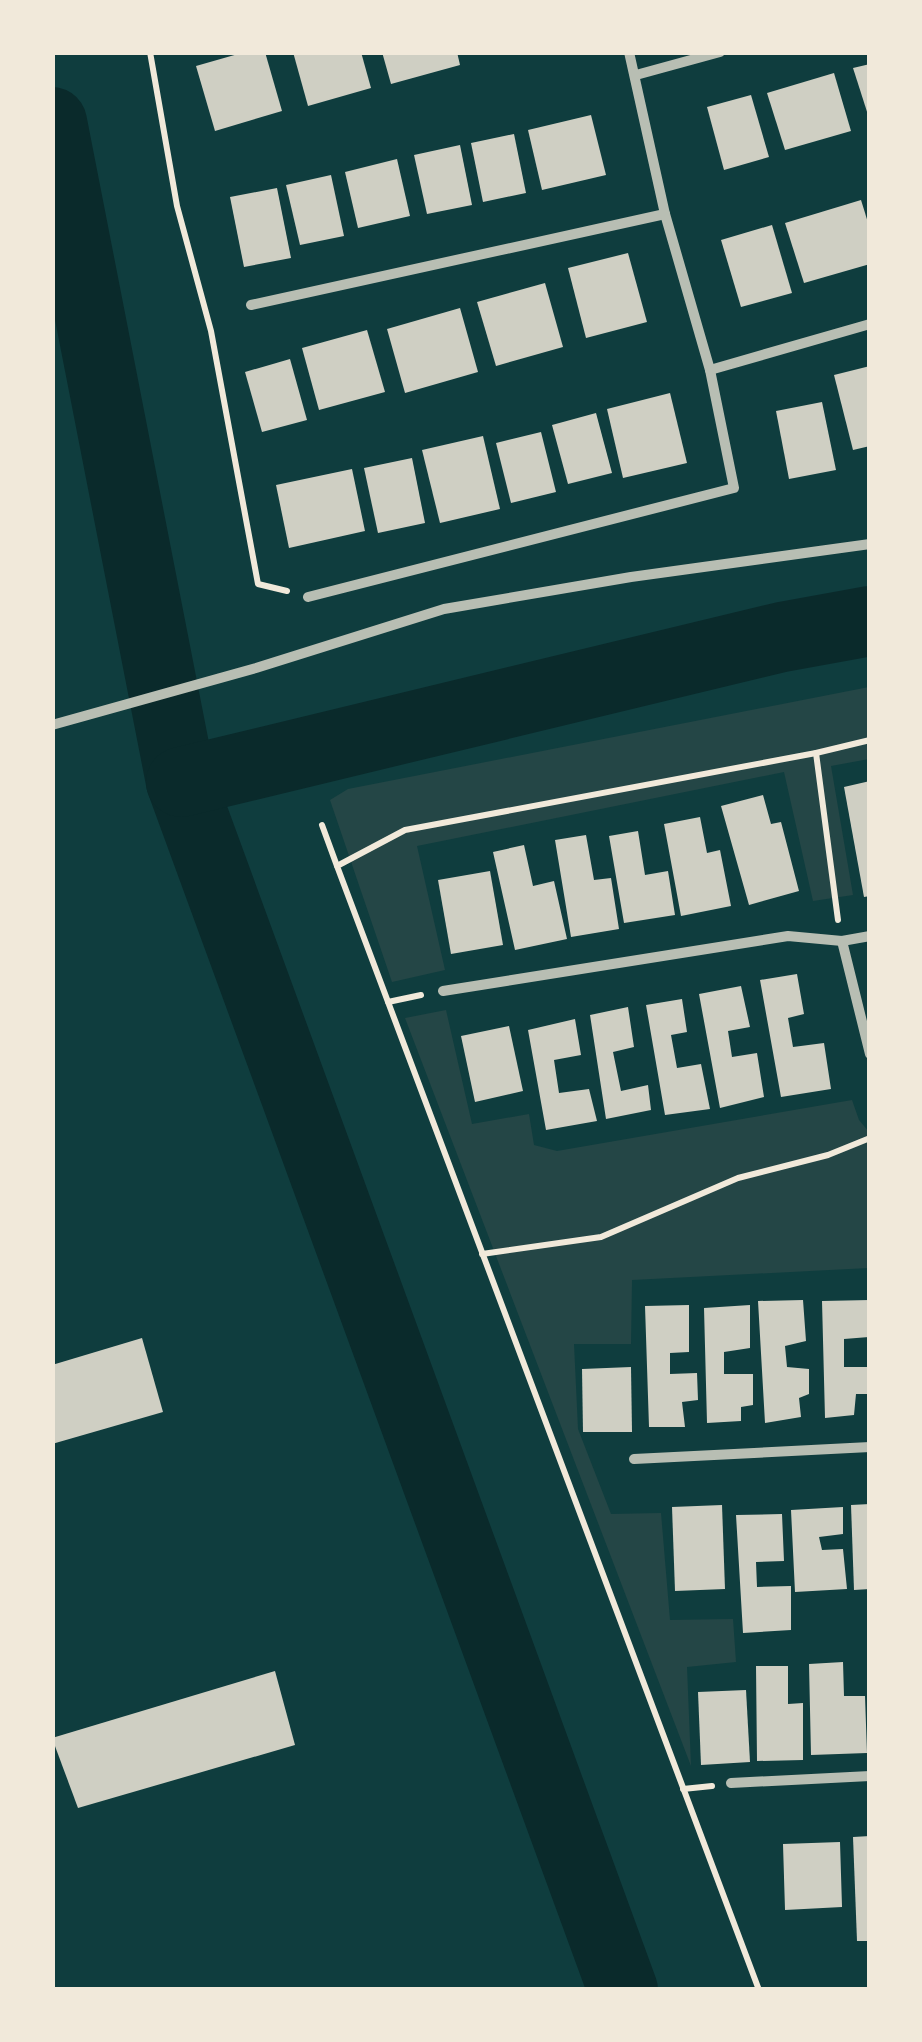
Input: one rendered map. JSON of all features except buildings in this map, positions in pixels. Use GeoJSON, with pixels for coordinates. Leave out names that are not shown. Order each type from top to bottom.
{"type":"FeatureCollection","features":[{"type":"Feature","properties":{"kind":"street"},"geometry":{"type":"LineString","coordinates":[[308,597],[734,488],[710,370],[665,214],[629,52]]}},
{"type":"Feature","properties":{"kind":"street"},"geometry":{"type":"LineString","coordinates":[[636,75],[720,52]]}},
{"type":"Feature","properties":{"kind":"street"},"geometry":{"type":"LineString","coordinates":[[251,305],[665,214]]}},
{"type":"Feature","properties":{"kind":"street"},"geometry":{"type":"LineString","coordinates":[[710,370],[870,324]]}},
{"type":"Feature","properties":{"kind":"street"},"geometry":{"type":"LineString","coordinates":[[52,725],[256,668],[444,609],[630,577],[870,544]]}},
{"type":"Feature","properties":{"kind":"street"},"geometry":{"type":"LineString","coordinates":[[443,991],[788,936],[842,941],[870,936]]}},
{"type":"Feature","properties":{"kind":"street"},"geometry":{"type":"LineString","coordinates":[[842,941],[870,1054]]}},
{"type":"Feature","properties":{"kind":"street"},"geometry":{"type":"LineString","coordinates":[[634,1458],[870,1447]]}},
{"type":"Feature","properties":{"kind":"street"},"geometry":{"type":"LineString","coordinates":[[732,1784],[870,1776]]}},
{"type":"Feature","properties":{"kind":"path"},"geometry":{"type":"LineString","coordinates":[[150,52],[178,206],[211,331],[258,584],[308,597]]}},
{"type":"Feature","properties":{"kind":"path"},"geometry":{"type":"LineString","coordinates":[[337,866],[405,830],[870,740]]}},
{"type":"Feature","properties":{"kind":"path"},"geometry":{"type":"LineString","coordinates":[[816,753],[842,941]]}},
{"type":"Feature","properties":{"kind":"path"},"geometry":{"type":"LineString","coordinates":[[322,825],[758,1990]]}},
{"type":"Feature","properties":{"kind":"path"},"geometry":{"type":"LineString","coordinates":[[388,1002],[443,991]]}},
{"type":"Feature","properties":{"kind":"path"},"geometry":{"type":"LineString","coordinates":[[482,1254],[601,1238],[738,1178],[828,1155],[870,1138]]}},
{"type":"Feature","properties":{"kind":"shaded area"},"geometry":{"type":"Polygon","coordinates":[[[869,687],[869,759],[831,766],[853,895],[813,901],[784,772],[417,846],[445,970],[392,982],[330,800],[348,789],[869,687]]]}},
{"type":"Feature","properties":{"kind":"shaded area"},"geometry":{"type":"Polygon","coordinates":[[[446,1010],[472,1124],[529,1114],[534,1145],[557,1151],[852,1100],[859,1120],[869,1132],[869,1268],[632,1280],[631,1344],[574,1344],[578,1429],[611,1514],[661,1513],[670,1620],[733,1619],[736,1662],[687,1667],[691,1766],[405,1018],[446,1010]]]}},
{"type":"Feature","properties":{"kind":"waterway"},"geometry":{"type":"LineString","coordinates":[[52,122],[181,782],[623,1990]]}},
{"type":"Feature","properties":{"kind":"waterway"},"geometry":{"type":"LineString","coordinates":[[181,782],[782,637],[870,621]]}}]}
